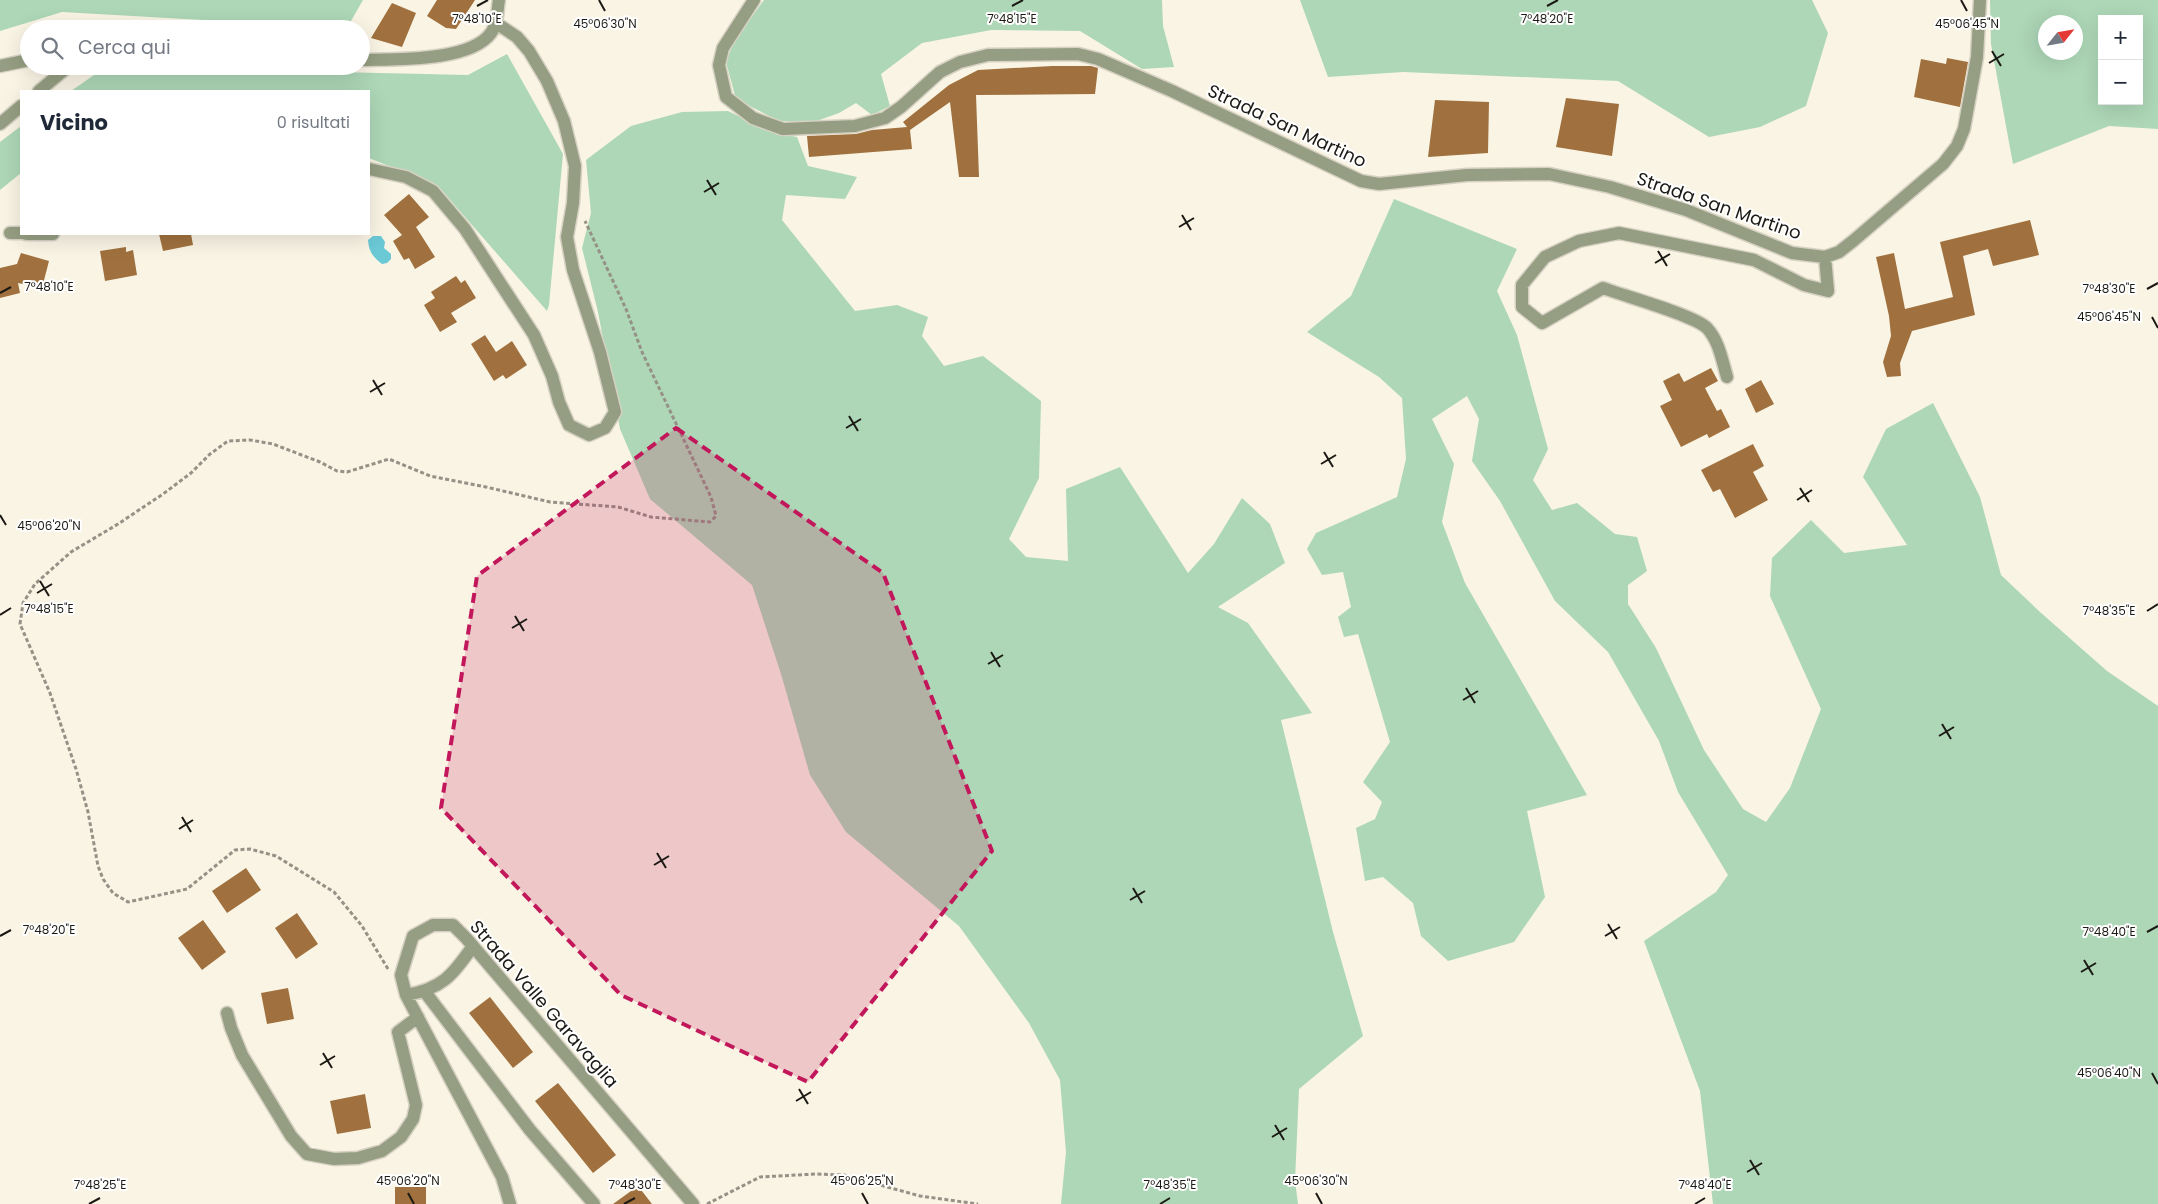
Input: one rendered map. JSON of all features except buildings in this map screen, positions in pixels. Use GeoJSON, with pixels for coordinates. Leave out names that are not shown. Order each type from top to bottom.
{"type":"FeatureCollection","features":[{"type":"Feature","properties":{"kind":"street"},"geometry":{"type":"LineString","coordinates":[[370,60],[433,58],[465,50],[480,43],[490,34],[496,23],[498,0]]}},
{"type":"Feature","properties":{"kind":"street","name":"Strada San Martino"},"geometry":{"type":"LineString","coordinates":[[754,0],[723,48],[719,65],[720,73],[726,97],[739,110],[753,118],[783,128],[855,126],[885,118],[901,107],[940,72],[960,62],[988,55],[1078,54],[1098,58],[1172,91],[1361,181],[1379,184],[1467,175],[1548,174],[1610,187],[1677,207],[1792,253],[1824,257]]}},
{"type":"Feature","properties":{"kind":"street"},"geometry":{"type":"LineString","coordinates":[[1727,377],[1718,343],[1706,327],[1682,315],[1603,288],[1542,323],[1522,307],[1522,285],[1545,257],[1578,241],[1619,233],[1754,260],[1804,286],[1828,290],[1824,257],[1839,252],[1853,241],[1943,164],[1957,146],[1964,129],[1977,57],[1980,0]]}},
{"type":"Feature","properties":{"kind":"street"},"geometry":{"type":"LineString","coordinates":[[370,169],[406,178],[433,191],[465,229],[534,335],[552,376],[559,402],[570,425],[589,435],[605,428],[615,412],[600,352],[573,270],[567,237],[573,203],[575,166],[564,121],[547,81],[529,51],[517,37],[496,23]]}},
{"type":"Feature","properties":{"kind":"street"},"geometry":{"type":"LineString","coordinates":[[0,66],[20,62]]}},
{"type":"Feature","properties":{"kind":"street"},"geometry":{"type":"LineString","coordinates":[[40,90],[58,75]]}},
{"type":"Feature","properties":{"kind":"street"},"geometry":{"type":"LineString","coordinates":[[0,124],[20,107]]}},
{"type":"Feature","properties":{"kind":"street","name":"Strada Valle Garavaglia"},"geometry":{"type":"LineString","coordinates":[[510,1204],[502,1177],[406,995],[401,974],[413,936],[433,925],[453,925],[473,946],[693,1204]]}},
{"type":"Feature","properties":{"kind":"street"},"geometry":{"type":"LineString","coordinates":[[406,995],[425,992],[454,973],[473,946]]}},
{"type":"Feature","properties":{"kind":"street"},"geometry":{"type":"LineString","coordinates":[[425,992],[530,1130],[594,1204]]}},
{"type":"Feature","properties":{"kind":"street"},"geometry":{"type":"LineString","coordinates":[[227,1013],[242,1055],[257,1083],[291,1136],[307,1154],[334,1159],[358,1158],[382,1151],[401,1137],[413,1119],[416,1105],[398,1032],[406,1024],[418,1017]]}},
{"type":"Feature","properties":{"kind":"path"},"geometry":{"type":"LineString","coordinates":[[392,974],[362,926],[334,892],[276,856],[250,848],[235,850],[187,889],[128,902],[113,893],[103,880],[98,866],[88,812],[76,769],[50,693],[20,624],[23,603],[35,584],[70,552],[118,524],[163,494],[228,441],[250,440],[273,444],[320,462],[337,471],[347,472],[389,459],[430,476],[550,502],[618,507],[651,517],[710,522],[716,516],[711,497],[642,352],[626,308],[585,219]]}},
{"type":"Feature","properties":{"kind":"path"},"geometry":{"type":"LineString","coordinates":[[706,1204],[760,1177],[816,1174],[844,1175],[920,1196],[978,1204]]}},
{"type":"Feature","properties":{"kind":"highlighted area"},"geometry":{"type":"Polygon","coordinates":[[[676,428],[883,573],[992,851],[808,1082],[621,995],[441,808],[477,576],[676,428]]]}},
{"type":"Feature","properties":{"kind":"green space"},"geometry":{"type":"Polygon","coordinates":[[[0,0],[363,0],[352,20],[204,20],[62,12],[36,20],[20,20],[20,25],[0,31],[0,0]]]}},
{"type":"Feature","properties":{"kind":"green space"},"geometry":{"type":"Polygon","coordinates":[[[764,0],[1162,0],[1163,26],[1174,67],[1142,69],[1080,31],[991,30],[922,43],[881,74],[890,106],[872,115],[856,103],[839,113],[814,122],[779,121],[736,99],[726,62],[734,41],[764,0]]]}},
{"type":"Feature","properties":{"kind":"green space"},"geometry":{"type":"Polygon","coordinates":[[[1300,0],[1812,0],[1828,33],[1806,106],[1760,127],[1709,137],[1618,81],[1403,72],[1328,77],[1300,0]]]}},
{"type":"Feature","properties":{"kind":"green space"},"geometry":{"type":"Polygon","coordinates":[[[1990,0],[2158,0],[2158,129],[2109,126],[2013,164],[1991,44],[1990,0]]]}},
{"type":"Feature","properties":{"kind":"green space"},"geometry":{"type":"Polygon","coordinates":[[[507,54],[563,154],[547,311],[438,186],[370,158],[370,90],[72,90],[94,75],[370,75],[370,73],[468,75],[507,54]]]}},
{"type":"Feature","properties":{"kind":"green space"},"geometry":{"type":"Polygon","coordinates":[[[728,111],[771,132],[797,137],[808,166],[857,177],[845,199],[786,195],[782,220],[855,311],[897,305],[928,317],[922,336],[944,366],[983,356],[1041,401],[1039,478],[1009,539],[1026,557],[1068,561],[1066,489],[1120,467],[1188,573],[1214,544],[1242,498],[1270,524],[1285,563],[1218,607],[1248,623],[1312,713],[1281,720],[1333,932],[1363,1036],[1299,1089],[1295,1181],[1298,1204],[1061,1204],[1066,1152],[1060,1080],[1029,1023],[959,926],[846,832],[810,775],[781,674],[752,585],[650,499],[620,429],[598,312],[582,248],[591,213],[586,160],[631,126],[682,112],[728,111]]]}},
{"type":"Feature","properties":{"kind":"green space"},"geometry":{"type":"Polygon","coordinates":[[[20,127],[20,174],[0,190],[0,142],[20,127]]]}},
{"type":"Feature","properties":{"kind":"green space"},"geometry":{"type":"Polygon","coordinates":[[[1394,199],[1517,249],[1497,291],[1517,335],[1548,449],[1533,480],[1552,510],[1577,503],[1615,534],[1637,537],[1647,571],[1628,585],[1628,604],[1656,648],[1704,750],[1743,809],[1766,822],[1790,788],[1821,709],[1770,596],[1772,558],[1811,520],[1844,553],[1907,545],[1863,477],[1886,429],[1933,403],[1980,497],[2001,575],[2107,671],[2158,706],[2158,1204],[1713,1204],[1700,1091],[1644,941],[1716,892],[1728,875],[1678,792],[1659,741],[1608,652],[1555,601],[1500,501],[1472,461],[1479,419],[1467,396],[1432,419],[1454,464],[1442,522],[1465,583],[1587,795],[1527,811],[1545,897],[1514,942],[1448,961],[1421,936],[1413,903],[1383,877],[1365,881],[1356,828],[1375,819],[1382,802],[1363,782],[1390,742],[1358,634],[1344,637],[1338,617],[1351,607],[1343,572],[1322,575],[1307,549],[1316,533],[1397,497],[1406,459],[1402,398],[1379,377],[1307,332],[1351,296],[1394,199]]]}},
{"type":"Feature","properties":{"kind":"water"},"geometry":{"type":"Polygon","coordinates":[[[373,236],[381,236],[385,242],[384,248],[391,254],[391,259],[387,263],[382,264],[370,251],[368,240],[373,236]]]}}]}
